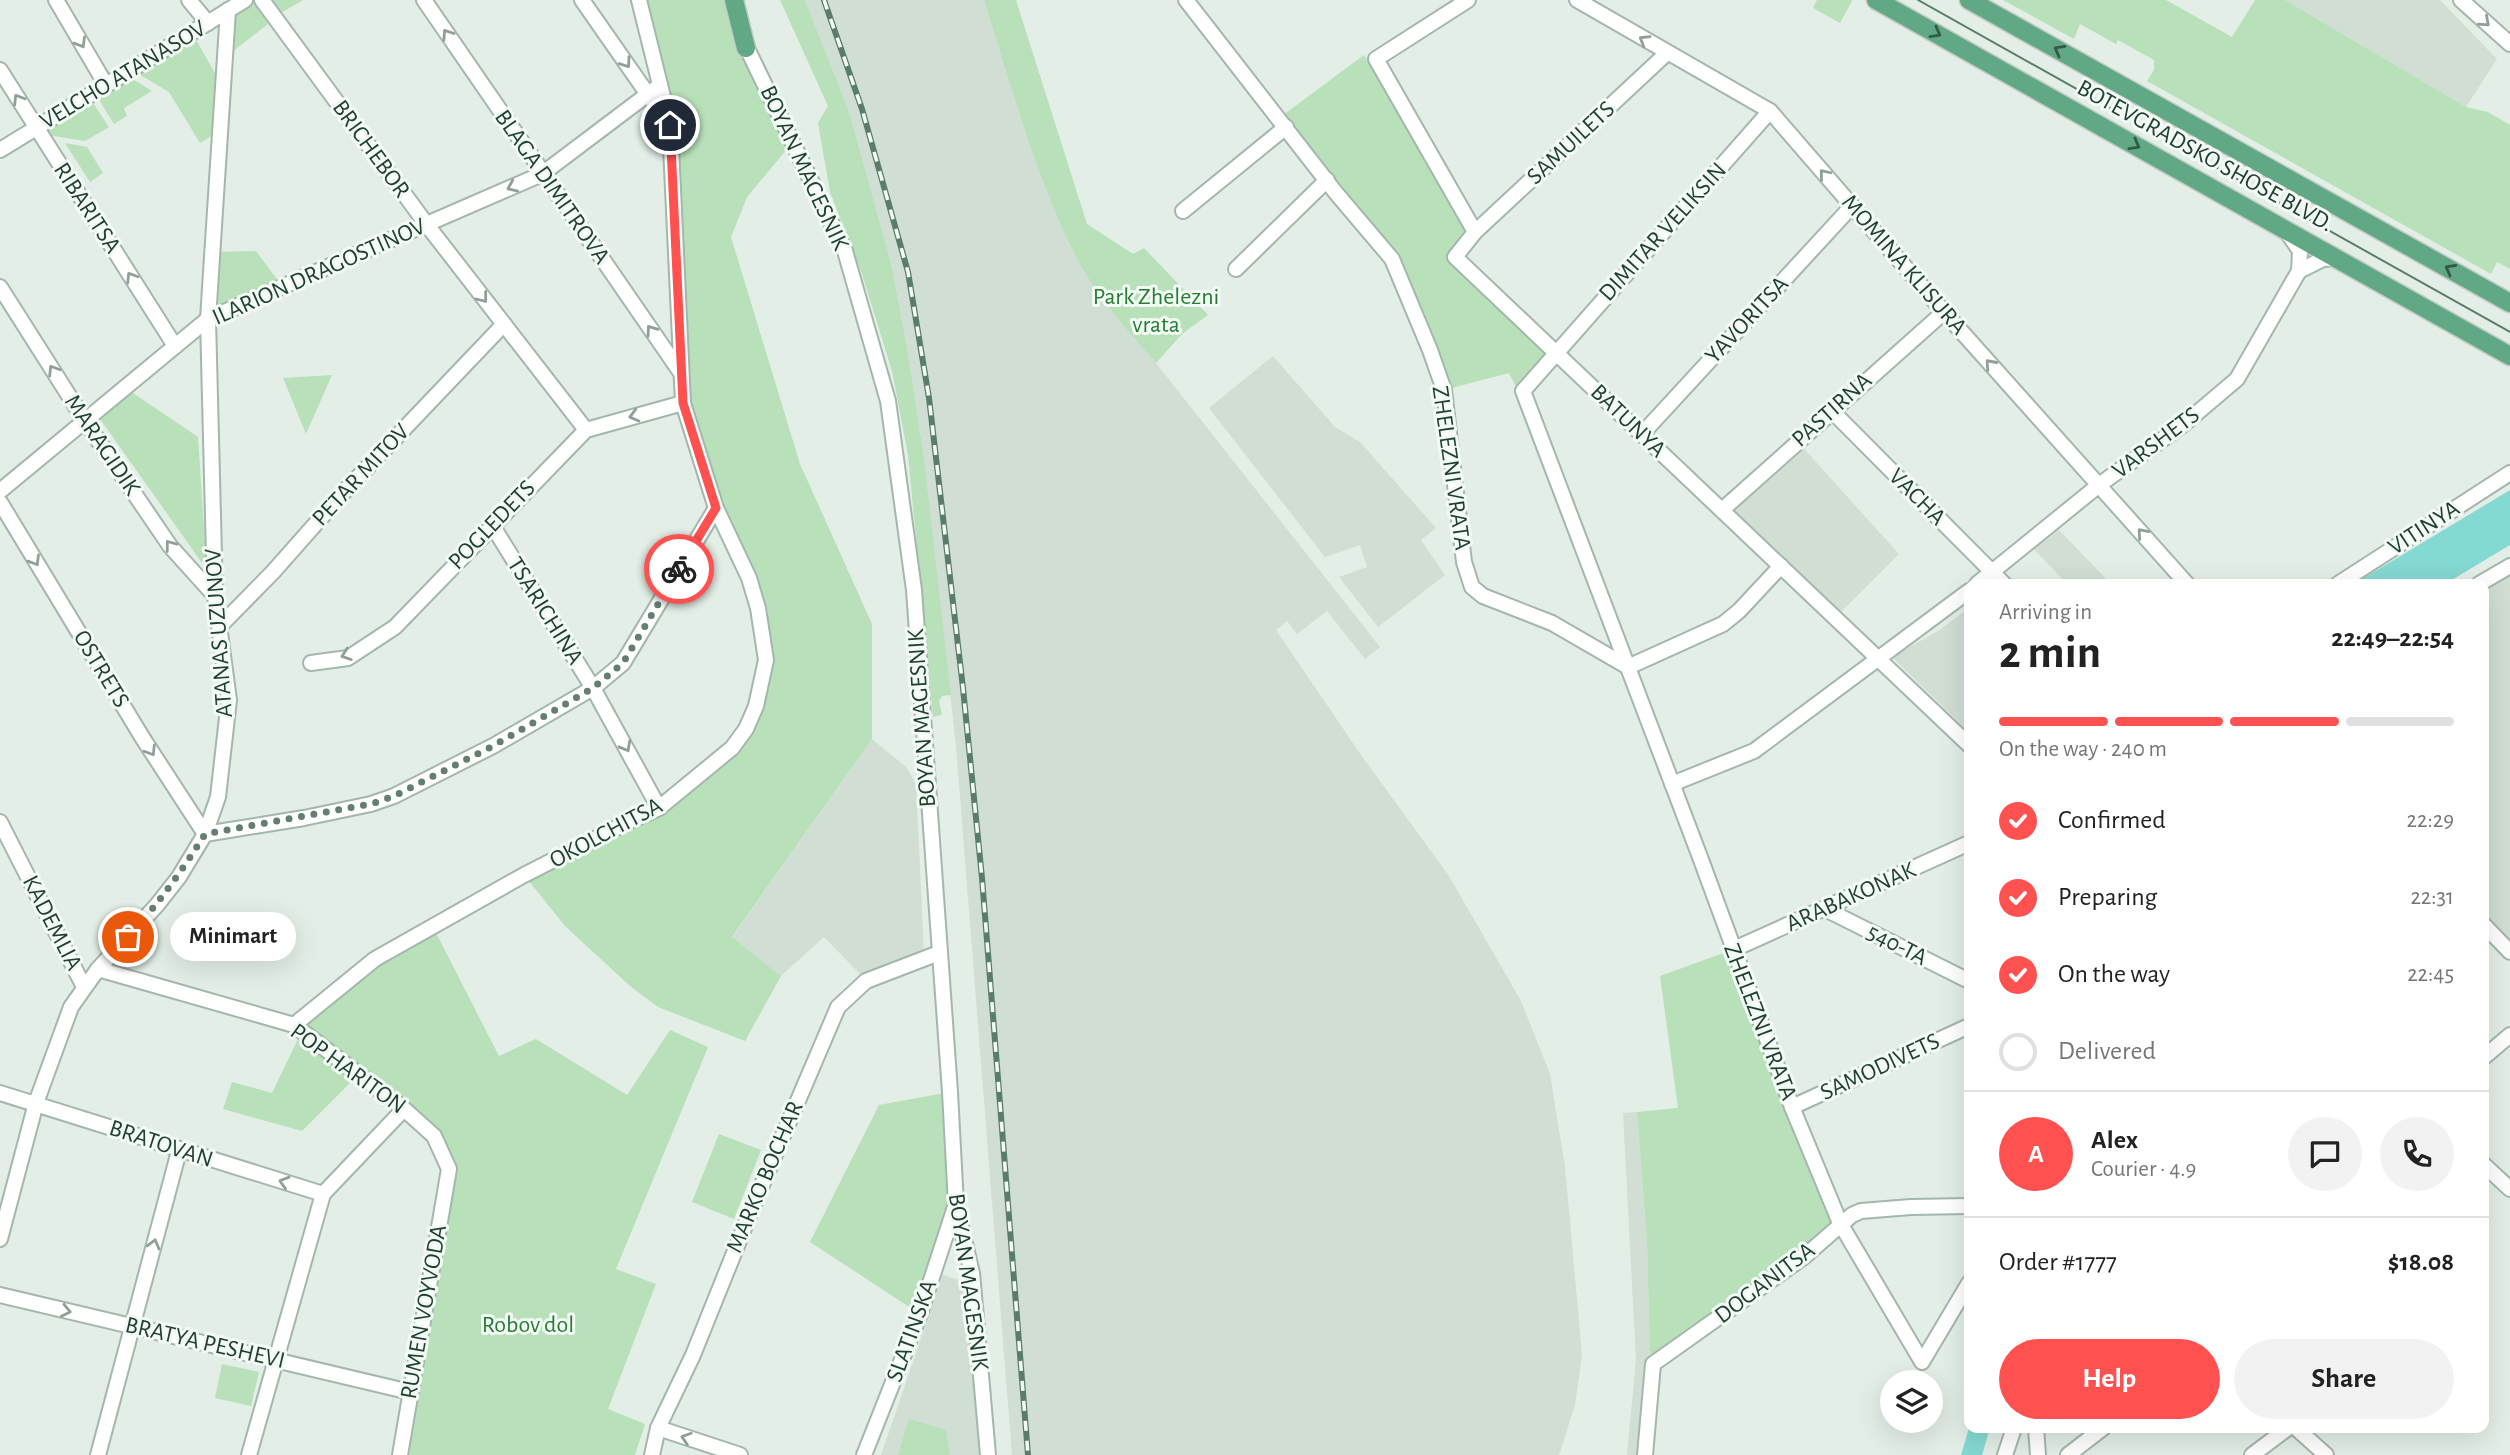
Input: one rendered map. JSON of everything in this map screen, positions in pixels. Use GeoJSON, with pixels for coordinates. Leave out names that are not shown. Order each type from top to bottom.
{"type":"FeatureCollection","features":[{"type":"Feature","properties":{"kind":"main road","name":"BOTEVGRADSKO SHOSE BLVD."},"geometry":{"type":"LineString","coordinates":[[1877,0],[2510,356]]}},
{"type":"Feature","properties":{"kind":"main road","name":"BOTEVGRADSKO SHOSE BLVD."},"geometry":{"type":"LineString","coordinates":[[1969,0],[2510,303]]}},
{"type":"Feature","properties":{"kind":"main road"},"geometry":{"type":"LineString","coordinates":[[729,3],[746,48]]}},
{"type":"Feature","properties":{"kind":"street"},"geometry":{"type":"LineString","coordinates":[[56,0],[106,85]]}},
{"type":"Feature","properties":{"kind":"street"},"geometry":{"type":"LineString","coordinates":[[189,0],[208,23]]}},
{"type":"Feature","properties":{"kind":"street","name":"VELCHO ATANASOV"},"geometry":{"type":"LineString","coordinates":[[0,150],[246,0]]}},
{"type":"Feature","properties":{"kind":"street","name":"BRICHEBOR"},"geometry":{"type":"LineString","coordinates":[[262,0],[427,225],[586,429]]}},
{"type":"Feature","properties":{"kind":"street","name":"BLAGA DIMITROVA"},"geometry":{"type":"LineString","coordinates":[[424,0],[681,373]]}},
{"type":"Feature","properties":{"kind":"street"},"geometry":{"type":"LineString","coordinates":[[205,834],[304,818],[371,804],[394,796],[493,746],[593,688],[623,663],[716,508],[683,403],[670,125],[654,90],[582,0]]}},
{"type":"Feature","properties":{"kind":"street"},"geometry":{"type":"LineString","coordinates":[[639,0],[654,90]]}},
{"type":"Feature","properties":{"kind":"street","name":"ZHELEZNI VRATA"},"geometry":{"type":"LineString","coordinates":[[1186,0],[1392,259],[1444,390],[1464,562],[1472,587],[1483,596],[1552,623],[1628,667]]}},
{"type":"Feature","properties":{"kind":"street"},"geometry":{"type":"LineString","coordinates":[[1468,0],[1376,59],[1475,232]]}},
{"type":"Feature","properties":{"kind":"street","name":"MOMINA KLISURA"},"geometry":{"type":"LineString","coordinates":[[1577,0],[1770,111],[1944,312],[2183,579]]}},
{"type":"Feature","properties":{"kind":"street"},"geometry":{"type":"LineString","coordinates":[[2462,0],[2510,44]]}},
{"type":"Feature","properties":{"kind":"street","name":"ATANAS UZUNOV"},"geometry":{"type":"LineString","coordinates":[[0,1239],[36,1103],[62,1027],[84,987],[179,877],[205,834],[218,797],[229,701],[215,596],[208,319],[228,10]]}},
{"type":"Feature","properties":{"kind":"street","name":"BOYAN MAGESNIK"},"geometry":{"type":"LineString","coordinates":[[746,48],[845,251],[888,401],[914,590],[956,1205],[972,1273],[988,1455]]}},
{"type":"Feature","properties":{"kind":"street","name":"SAMUILETS"},"geometry":{"type":"LineString","coordinates":[[1475,232],[1667,53]]}},
{"type":"Feature","properties":{"kind":"street","name":"RIBARITSA"},"geometry":{"type":"LineString","coordinates":[[0,70],[175,346]]}},
{"type":"Feature","properties":{"kind":"street","name":"ILARION DRAGOSTINOV"},"geometry":{"type":"LineString","coordinates":[[0,491],[208,319],[542,174],[654,90]]}},
{"type":"Feature","properties":{"kind":"street","name":"DIMITAR VELIKSIN"},"geometry":{"type":"LineString","coordinates":[[1555,352],[1770,111]]}},
{"type":"Feature","properties":{"kind":"street"},"geometry":{"type":"LineString","coordinates":[[1182,211],[1286,127]]}},
{"type":"Feature","properties":{"kind":"street"},"geometry":{"type":"LineString","coordinates":[[1236,269],[1327,180]]}},
{"type":"Feature","properties":{"kind":"street","name":"YAVORITSA"},"geometry":{"type":"LineString","coordinates":[[1642,434],[1852,206]]}},
{"type":"Feature","properties":{"kind":"street"},"geometry":{"type":"LineString","coordinates":[[2284,229],[2300,251],[2299,271],[2323,259],[2338,258]]}},
{"type":"Feature","properties":{"kind":"street","name":"BATUNYA"},"geometry":{"type":"LineString","coordinates":[[1475,232],[1455,257],[1964,740]]}},
{"type":"Feature","properties":{"kind":"street","name":"VARSHETS"},"geometry":{"type":"LineString","coordinates":[[1984,579],[2099,485],[2184,424],[2237,379],[2299,271]]}},
{"type":"Feature","properties":{"kind":"street","name":"MARAGIDIK"},"geometry":{"type":"LineString","coordinates":[[0,287],[85,421],[170,546],[215,596]]}},
{"type":"Feature","properties":{"kind":"street","name":"PASTIRNA"},"geometry":{"type":"LineString","coordinates":[[1722,510],[1944,312]]}},
{"type":"Feature","properties":{"kind":"street","name":"PETAR MITOV"},"geometry":{"type":"LineString","coordinates":[[219,626],[273,572],[342,494],[504,324]]}},
{"type":"Feature","properties":{"kind":"street","name":"ZHELEZNI VRATA"},"geometry":{"type":"LineString","coordinates":[[1555,352],[1523,391],[1732,950],[1840,1223],[1922,1362],[1964,1291]]}},
{"type":"Feature","properties":{"kind":"street"},"geometry":{"type":"LineString","coordinates":[[586,429],[683,403]]}},
{"type":"Feature","properties":{"kind":"street","name":"VACHA"},"geometry":{"type":"LineString","coordinates":[[1831,410],[1999,579]]}},
{"type":"Feature","properties":{"kind":"street","name":"POGLEDETS"},"geometry":{"type":"LineString","coordinates":[[311,663],[348,657],[395,627],[586,429]]}},
{"type":"Feature","properties":{"kind":"street","name":"VITINYA"},"geometry":{"type":"LineString","coordinates":[[2346,579],[2510,473]]}},
{"type":"Feature","properties":{"kind":"street","name":"OSTRETS"},"geometry":{"type":"LineString","coordinates":[[0,502],[142,737],[205,834]]}},
{"type":"Feature","properties":{"kind":"street","name":"OKOLCHITSA"},"geometry":{"type":"LineString","coordinates":[[294,1025],[375,959],[524,875],[659,808],[733,748],[746,729],[756,706],[766,660],[756,600],[749,578],[716,508]]}},
{"type":"Feature","properties":{"kind":"street","name":"TSARICHINA"},"geometry":{"type":"LineString","coordinates":[[492,525],[593,688],[659,808]]}},
{"type":"Feature","properties":{"kind":"street"},"geometry":{"type":"LineString","coordinates":[[1628,667],[1723,624],[1740,611],[1782,566]]}},
{"type":"Feature","properties":{"kind":"street"},"geometry":{"type":"LineString","coordinates":[[2488,579],[2510,566]]}},
{"type":"Feature","properties":{"kind":"street"},"geometry":{"type":"LineString","coordinates":[[1672,784],[1754,751],[1964,595]]}},
{"type":"Feature","properties":{"kind":"street","name":"KADEMLIA"},"geometry":{"type":"LineString","coordinates":[[0,822],[84,987]]}},
{"type":"Feature","properties":{"kind":"street","name":"ARABAKONAK"},"geometry":{"type":"LineString","coordinates":[[1732,950],[1964,845]]}},
{"type":"Feature","properties":{"kind":"street","name":"540-ТА"},"geometry":{"type":"LineString","coordinates":[[1825,909],[1964,978]]}},
{"type":"Feature","properties":{"kind":"street"},"geometry":{"type":"LineString","coordinates":[[2489,930],[2510,952]]}},
{"type":"Feature","properties":{"kind":"street","name":"MARKO BOCHAR"},"geometry":{"type":"LineString","coordinates":[[652,1455],[658,1429],[693,1355],[838,1007],[866,981],[939,953]]}},
{"type":"Feature","properties":{"kind":"street","name":"POP HARITON"},"geometry":{"type":"LineString","coordinates":[[98,970],[294,1025],[404,1108],[434,1136],[449,1169]]}},
{"type":"Feature","properties":{"kind":"street","name":"SAMODIVETS"},"geometry":{"type":"LineString","coordinates":[[1792,1107],[1964,1028]]}},
{"type":"Feature","properties":{"kind":"street"},"geometry":{"type":"LineString","coordinates":[[2489,1053],[2510,1035]]}},
{"type":"Feature","properties":{"kind":"street","name":"BRATOVAN"},"geometry":{"type":"LineString","coordinates":[[0,1093],[323,1194]]}},
{"type":"Feature","properties":{"kind":"street"},"geometry":{"type":"LineString","coordinates":[[249,1455],[323,1194],[404,1108]]}},
{"type":"Feature","properties":{"kind":"street"},"geometry":{"type":"LineString","coordinates":[[98,1455],[179,1151]]}},
{"type":"Feature","properties":{"kind":"street","name":"RUMEN VOYVODA"},"geometry":{"type":"LineString","coordinates":[[400,1455],[449,1169]]}},
{"type":"Feature","properties":{"kind":"street"},"geometry":{"type":"LineString","coordinates":[[2489,1170],[2510,1189]]}},
{"type":"Feature","properties":{"kind":"street","name":"SLATINSKA"},"geometry":{"type":"LineString","coordinates":[[864,1455],[920,1314],[956,1205]]}},
{"type":"Feature","properties":{"kind":"street","name":"DOGANITSA"},"geometry":{"type":"LineString","coordinates":[[1645,1455],[1653,1364],[1805,1256],[1840,1223],[1861,1211],[1964,1206]]}},
{"type":"Feature","properties":{"kind":"street","name":"BRATYA PESHEVI"},"geometry":{"type":"LineString","coordinates":[[0,1296],[410,1392]]}},
{"type":"Feature","properties":{"kind":"street"},"geometry":{"type":"LineString","coordinates":[[658,1429],[740,1455]]}},
{"type":"Feature","properties":{"kind":"street"},"geometry":{"type":"LineString","coordinates":[[2005,1455],[2012,1433]]}},
{"type":"Feature","properties":{"kind":"street"},"geometry":{"type":"LineString","coordinates":[[2036,1433],[2038,1455]]}},
{"type":"Feature","properties":{"kind":"street"},"geometry":{"type":"LineString","coordinates":[[2068,1455],[2097,1433]]}},
{"type":"Feature","properties":{"kind":"street"},"geometry":{"type":"LineString","coordinates":[[2252,1455],[2281,1433]]}},
{"type":"Feature","properties":{"kind":"street"},"geometry":{"type":"LineString","coordinates":[[2301,1433],[2326,1455]]}},
{"type":"Feature","properties":{"kind":"shaded area"},"geometry":{"type":"Polygon","coordinates":[[[805,0],[984,0],[1044,181],[1071,248],[1098,291],[1380,647],[1365,659],[1327,611],[1297,634],[1287,621],[1276,630],[1361,755],[1449,876],[1521,1001],[1550,1074],[1565,1167],[1582,1355],[1575,1405],[1559,1455],[1012,1455],[956,746],[924,458],[891,263],[849,111],[805,0]]]}},
{"type":"Feature","properties":{"kind":"shaded area"},"geometry":{"type":"Polygon","coordinates":[[[2285,0],[2440,0],[2497,59],[2466,107],[2285,0]]]}},
{"type":"Feature","properties":{"kind":"shaded area"},"geometry":{"type":"Polygon","coordinates":[[[1273,356],[1335,427],[1360,442],[1436,528],[1421,540],[1445,575],[1378,627],[1339,577],[1367,567],[1360,545],[1325,557],[1209,408],[1273,356]]]}},
{"type":"Feature","properties":{"kind":"shaded area"},"geometry":{"type":"Polygon","coordinates":[[[1797,441],[1899,554],[1835,618],[1722,510],[1797,441]]]}},
{"type":"Feature","properties":{"kind":"shaded area"},"geometry":{"type":"Polygon","coordinates":[[[2059,530],[2106,579],[2062,579],[2034,549],[2059,530]]]}},
{"type":"Feature","properties":{"kind":"shaded area"},"geometry":{"type":"Polygon","coordinates":[[[2510,566],[2510,952],[2489,930],[2489,580],[2510,566]]]}},
{"type":"Feature","properties":{"kind":"shaded area"},"geometry":{"type":"Polygon","coordinates":[[[1964,612],[1964,727],[1892,657],[1938,631],[1964,612]]]}},
{"type":"Feature","properties":{"kind":"shaded area"},"geometry":{"type":"Polygon","coordinates":[[[872,739],[906,767],[916,784],[924,953],[863,977],[824,937],[781,976],[732,938],[872,739]]]}},
{"type":"Feature","properties":{"kind":"shaded area"},"geometry":{"type":"Polygon","coordinates":[[[1637,1112],[1647,1245],[1650,1357],[1637,1455],[1627,1455],[1636,1359],[1623,1113],[1637,1112]]]}},
{"type":"Feature","properties":{"kind":"shaded area"},"geometry":{"type":"Polygon","coordinates":[[[943,1275],[962,1281],[969,1325],[979,1455],[881,1455],[943,1275]]]}},
{"type":"Feature","properties":{"kind":"green space"},"geometry":{"type":"Polygon","coordinates":[[[253,0],[268,24],[232,52],[237,10],[253,0]]]}},
{"type":"Feature","properties":{"kind":"green space"},"geometry":{"type":"Polygon","coordinates":[[[272,0],[303,0],[281,13],[272,0]]]}},
{"type":"Feature","properties":{"kind":"green space"},"geometry":{"type":"Polygon","coordinates":[[[639,0],[725,0],[793,142],[747,197],[731,237],[800,464],[872,624],[872,739],[732,937],[781,976],[745,1041],[658,1007],[630,986],[565,926],[524,875],[632,820],[733,748],[756,706],[763,634],[683,403],[670,125],[639,0]]]}},
{"type":"Feature","properties":{"kind":"green space"},"geometry":{"type":"Polygon","coordinates":[[[780,0],[805,0],[849,111],[891,263],[924,458],[951,695],[942,696],[939,701],[942,715],[933,717],[908,455],[892,371],[862,274],[830,192],[818,123],[828,106],[780,0]]]}},
{"type":"Feature","properties":{"kind":"green space","name":"Park Zhelezni vrata"},"geometry":{"type":"Polygon","coordinates":[[[984,0],[1016,0],[1087,224],[1133,254],[1144,248],[1208,315],[1182,334],[1156,363],[1099,293],[1071,247],[1034,156],[984,0]]]}},
{"type":"Feature","properties":{"kind":"green space"},"geometry":{"type":"Polygon","coordinates":[[[1817,0],[1852,1],[1840,23],[1813,8],[1817,0]]]}},
{"type":"Feature","properties":{"kind":"green space"},"geometry":{"type":"Polygon","coordinates":[[[2003,0],[2166,0],[2232,37],[2255,0],[2285,0],[2466,107],[2488,112],[2510,125],[2510,269],[2497,262],[2491,274],[2147,81],[2154,70],[2154,60],[2118,40],[2116,44],[2080,24],[2074,39],[2003,0]]]}},
{"type":"Feature","properties":{"kind":"green space"},"geometry":{"type":"Polygon","coordinates":[[[195,38],[216,75],[213,135],[200,143],[169,92],[137,73],[195,38]]]}},
{"type":"Feature","properties":{"kind":"green space"},"geometry":{"type":"Polygon","coordinates":[[[1364,55],[1466,232],[1448,254],[1549,350],[1516,387],[1509,373],[1444,390],[1392,259],[1279,118],[1364,55]]]}},
{"type":"Feature","properties":{"kind":"green space"},"geometry":{"type":"Polygon","coordinates":[[[131,78],[152,91],[124,108],[127,116],[114,124],[98,98],[131,78]]]}},
{"type":"Feature","properties":{"kind":"green space"},"geometry":{"type":"Polygon","coordinates":[[[91,100],[109,127],[85,141],[47,135],[44,128],[91,100]]]}},
{"type":"Feature","properties":{"kind":"green space"},"geometry":{"type":"Polygon","coordinates":[[[65,143],[87,147],[103,173],[90,182],[65,143]]]}},
{"type":"Feature","properties":{"kind":"green space"},"geometry":{"type":"Polygon","coordinates":[[[256,251],[279,282],[215,310],[217,252],[256,251]]]}},
{"type":"Feature","properties":{"kind":"green space"},"geometry":{"type":"Polygon","coordinates":[[[332,375],[306,434],[283,378],[332,375]]]}},
{"type":"Feature","properties":{"kind":"green space"},"geometry":{"type":"Polygon","coordinates":[[[130,391],[198,437],[206,558],[202,563],[98,416],[130,391]]]}},
{"type":"Feature","properties":{"kind":"green space","name":"Robov dol"},"geometry":{"type":"Polygon","coordinates":[[[433,927],[499,1056],[536,1039],[627,1095],[670,1030],[708,1047],[616,1269],[656,1284],[608,1409],[645,1424],[635,1455],[400,1455],[449,1169],[434,1136],[294,1025],[375,959],[433,927]]]}},
{"type":"Feature","properties":{"kind":"green space"},"geometry":{"type":"Polygon","coordinates":[[[1732,950],[1840,1223],[1653,1364],[1650,1357],[1647,1244],[1637,1112],[1678,1108],[1660,976],[1732,950]]]}},
{"type":"Feature","properties":{"kind":"green space"},"geometry":{"type":"Polygon","coordinates":[[[298,1039],[354,1079],[302,1131],[223,1109],[232,1082],[272,1093],[298,1039]]]}},
{"type":"Feature","properties":{"kind":"green space"},"geometry":{"type":"Polygon","coordinates":[[[950,1092],[956,1205],[920,1314],[810,1242],[879,1105],[950,1092]]]}},
{"type":"Feature","properties":{"kind":"green space"},"geometry":{"type":"Polygon","coordinates":[[[719,1134],[761,1150],[734,1219],[692,1202],[719,1134]]]}},
{"type":"Feature","properties":{"kind":"green space"},"geometry":{"type":"Polygon","coordinates":[[[222,1364],[259,1372],[251,1406],[215,1398],[222,1364]]]}},
{"type":"Feature","properties":{"kind":"green space"},"geometry":{"type":"Polygon","coordinates":[[[909,1419],[946,1430],[950,1455],[898,1455],[909,1419]]]}},
{"type":"Feature","properties":{"kind":"water"},"geometry":{"type":"Polygon","coordinates":[[[2510,490],[2510,545],[2453,579],[2362,579],[2510,490]]]}},
{"type":"Feature","properties":{"kind":"water"},"geometry":{"type":"Polygon","coordinates":[[[1968,1433],[1989,1433],[1982,1455],[1961,1455],[1968,1433]]]}},
{"type":"Feature","properties":{"kind":"tram line"},"geometry":{"type":"LineString","coordinates":[[1918,0],[2510,332]]}},
{"type":"Feature","properties":{"kind":"railway"},"geometry":{"type":"LineString","coordinates":[[824,0],[862,109],[908,272],[929,398],[982,878],[1028,1455]]}},
{"type":"Feature","properties":{"kind":"way so far"},"geometry":{"type":"LineString","coordinates":[[128,937],[179,877],[205,834],[304,818],[371,804],[394,796],[493,746],[593,688],[623,663],[679,569]]}},
{"type":"Feature","properties":{"kind":"place","name":"Minimart"},"geometry":{"type":"Point","coordinates":[128,937]}},
{"type":"Feature","properties":{"kind":"route"},"geometry":{"type":"LineString","coordinates":[[670,125],[683,403],[716,508],[679,569]]}}]}
